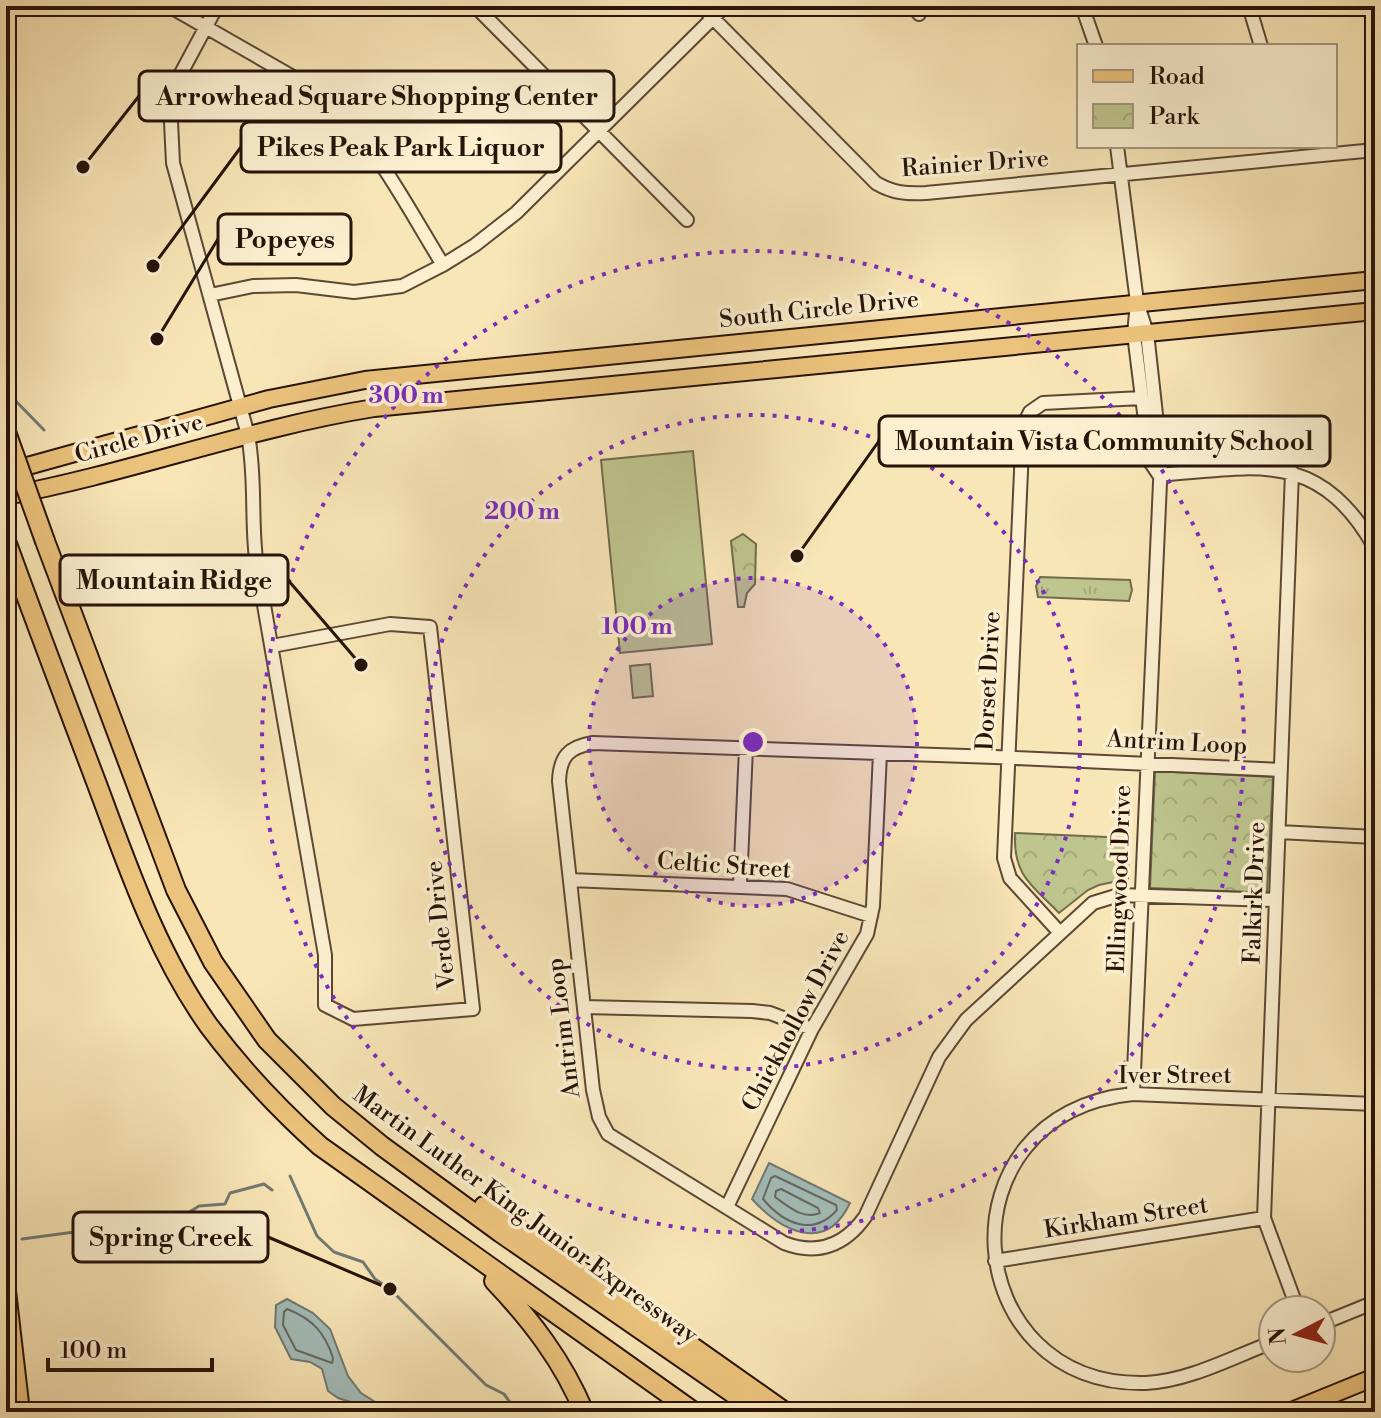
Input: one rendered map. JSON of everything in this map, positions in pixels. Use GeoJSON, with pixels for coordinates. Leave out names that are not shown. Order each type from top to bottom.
{"type":"FeatureCollection","features":[{"type":"Feature","properties":{"kind":"highway","name":"Martin Luther King Junior Expressway"},"geometry":{"type":"LineString","coordinates":[[6,432],[160,851],[194,929],[231,991],[267,1040],[333,1106],[382,1146],[501,1233],[760,1412]]}},
{"type":"Feature","properties":{"kind":"highway"},"geometry":{"type":"LineString","coordinates":[[8,545],[137,890],[162,946],[202,1015],[250,1077],[311,1138],[470,1255],[694,1412]]}},
{"type":"Feature","properties":{"kind":"highway"},"geometry":{"type":"LineString","coordinates":[[382,1146],[446,1181],[785,1412]]}},
{"type":"Feature","properties":{"kind":"highway"},"geometry":{"type":"LineString","coordinates":[[470,1255],[521,1309],[557,1357],[584,1412]]}},
{"type":"Feature","properties":{"kind":"main road","name":"South Circle Drive"},"geometry":{"type":"LineString","coordinates":[[269,399],[365,380],[1375,280]]}},
{"type":"Feature","properties":{"kind":"main road"},"geometry":{"type":"LineString","coordinates":[[1141,333],[1375,311]]}},
{"type":"Feature","properties":{"kind":"main road","name":"Circle Drive"},"geometry":{"type":"LineString","coordinates":[[6,496],[85,480],[248,435],[374,408],[1141,333]]}},
{"type":"Feature","properties":{"kind":"main road","name":"Circle Drive"},"geometry":{"type":"LineString","coordinates":[[6,472],[269,399]]}},
{"type":"Feature","properties":{"kind":"main road"},"geometry":{"type":"LineString","coordinates":[[6,1282],[9,1341],[21,1412]]}},
{"type":"Feature","properties":{"kind":"main road"},"geometry":{"type":"LineString","coordinates":[[1289,1412],[1375,1377]]}},
{"type":"Feature","properties":{"kind":"street"},"geometry":{"type":"LineString","coordinates":[[169,6],[319,92],[339,109],[370,148],[443,265]]}},
{"type":"Feature","properties":{"kind":"street","name":"Verde Drive"},"geometry":{"type":"LineString","coordinates":[[217,6],[179,77],[171,122],[173,163],[241,407],[254,468],[254,541],[272,646],[325,955],[325,1005],[353,1019],[473,1009],[430,627],[390,624],[272,646]]}},
{"type":"Feature","properties":{"kind":"street"},"geometry":{"type":"LineString","coordinates":[[475,6],[687,220]]}},
{"type":"Feature","properties":{"kind":"street","name":"Rainier Drive"},"geometry":{"type":"LineString","coordinates":[[701,6],[876,183],[890,191],[906,194],[1121,175],[1278,153],[1375,150]]}},
{"type":"Feature","properties":{"kind":"street"},"geometry":{"type":"LineString","coordinates":[[210,295],[253,286],[296,285],[354,292],[402,286],[443,265],[516,213],[725,6]]}},
{"type":"Feature","properties":{"kind":"street"},"geometry":{"type":"LineString","coordinates":[[1082,6],[1095,44]]}},
{"type":"Feature","properties":{"kind":"street"},"geometry":{"type":"LineString","coordinates":[[1249,6],[1260,44]]}},
{"type":"Feature","properties":{"kind":"street","name":"Ellingwood Drive"},"geometry":{"type":"LineString","coordinates":[[1117,148],[1141,333],[1160,442],[1133,1094]]}},
{"type":"Feature","properties":{"kind":"street","name":"Ellingwood Drive"},"geometry":{"type":"LineString","coordinates":[[1141,333],[1142,398],[1151,463],[1159,475]]}},
{"type":"Feature","properties":{"kind":"street","name":"Dorset Drive"},"geometry":{"type":"LineString","coordinates":[[1060,933],[1017,887],[1005,868],[1003,846],[1023,426],[1030,412],[1043,403],[1142,398]]}},
{"type":"Feature","properties":{"kind":"street"},"geometry":{"type":"LineString","coordinates":[[1159,475],[1243,468],[1292,472],[1313,481],[1340,500],[1362,525],[1375,548]]}},
{"type":"Feature","properties":{"kind":"street","name":"Falkirk Drive"},"geometry":{"type":"LineString","coordinates":[[1292,472],[1264,1218],[1292,1294]]}},
{"type":"Feature","properties":{"kind":"street","name":"Antrim Loop"},"geometry":{"type":"LineString","coordinates":[[1276,900],[1119,895],[1100,899],[1084,910],[966,1020],[950,1039],[865,1217],[846,1239],[821,1249],[796,1247],[608,1134],[603,1127],[595,1103],[559,781],[562,759],[568,751],[578,745],[593,743],[1281,770]]}},
{"type":"Feature","properties":{"kind":"street"},"geometry":{"type":"LineString","coordinates":[[740,885],[746,748]]}},
{"type":"Feature","properties":{"kind":"street","name":"Chickhollow Drive"},"geometry":{"type":"LineString","coordinates":[[727,1207],[812,1029],[862,945],[871,916],[880,753]]}},
{"type":"Feature","properties":{"kind":"street"},"geometry":{"type":"LineString","coordinates":[[1279,832],[1375,837]]}},
{"type":"Feature","properties":{"kind":"street","name":"Celtic Street"},"geometry":{"type":"LineString","coordinates":[[570,880],[787,889],[871,916]]}},
{"type":"Feature","properties":{"kind":"street"},"geometry":{"type":"LineString","coordinates":[[584,1007],[752,1011],[770,1013],[812,1029]]}},
{"type":"Feature","properties":{"kind":"street","name":"Iver Street"},"geometry":{"type":"LineString","coordinates":[[1257,1348],[1165,1380],[1135,1383],[1102,1378],[1054,1356],[1028,1332],[1010,1306],[995,1261],[994,1226],[999,1197],[1012,1169],[1030,1141],[1054,1121],[1098,1099],[1133,1094],[1375,1104]]}},
{"type":"Feature","properties":{"kind":"street","name":"Kirkham Street"},"geometry":{"type":"LineString","coordinates":[[995,1261],[1264,1218]]}},
{"type":"Feature","properties":{"kind":"street"},"geometry":{"type":"LineString","coordinates":[[1337,1317],[1375,1302]]}},
{"type":"Feature","properties":{"kind":"green space"},"geometry":{"type":"Polygon","coordinates":[[[693,451],[712,644],[620,653],[601,460],[693,451]]]}},
{"type":"Feature","properties":{"kind":"green space"},"geometry":{"type":"Polygon","coordinates":[[[743,534],[756,544],[755,584],[747,593],[744,607],[738,607],[731,541],[743,534]]]}},
{"type":"Feature","properties":{"kind":"green space"},"geometry":{"type":"Polygon","coordinates":[[[1040,577],[1130,580],[1132,590],[1129,601],[1038,597],[1036,586],[1040,577]]]}},
{"type":"Feature","properties":{"kind":"green space"},"geometry":{"type":"Polygon","coordinates":[[[650,664],[653,696],[633,698],[630,666],[650,664]]]}},
{"type":"Feature","properties":{"kind":"green space"},"geometry":{"type":"Polygon","coordinates":[[[1155,771],[1273,777],[1267,893],[1150,888],[1155,771]]]}},
{"type":"Feature","properties":{"kind":"green space"},"geometry":{"type":"Polygon","coordinates":[[[1015,833],[1129,838],[1128,879],[1088,890],[1059,913],[1021,870],[1015,848],[1015,833]]]}},
{"type":"Feature","properties":{"kind":"water"},"geometry":{"type":"Polygon","coordinates":[[[769,1163],[850,1203],[840,1219],[829,1229],[816,1233],[803,1232],[777,1221],[764,1211],[752,1199],[769,1163]]]}},
{"type":"Feature","properties":{"kind":"water"},"geometry":{"type":"Polygon","coordinates":[[[287,1299],[313,1313],[330,1329],[348,1376],[361,1393],[391,1412],[365,1412],[354,1403],[338,1398],[328,1391],[322,1369],[310,1362],[291,1359],[275,1327],[276,1305],[287,1299]]]}},
{"type":"Feature","properties":{"kind":"waterway"},"geometry":{"type":"LineString","coordinates":[[6,391],[44,430]]}},
{"type":"Feature","properties":{"kind":"waterway"},"geometry":{"type":"LineString","coordinates":[[290,1176],[317,1236],[334,1252],[363,1262],[375,1279],[390,1289],[486,1385],[504,1394],[517,1412]]}},
{"type":"Feature","properties":{"kind":"waterway"},"geometry":{"type":"LineString","coordinates":[[22,1239],[135,1224],[169,1225],[199,1206],[225,1204],[230,1193],[264,1184],[272,1190]]}},
{"type":"Feature","properties":{"kind":"place","name":"Arrowhead Square Shopping Center"},"geometry":{"type":"Point","coordinates":[83,167]}},
{"type":"Feature","properties":{"kind":"place","name":"Pikes Peak Park Liquor"},"geometry":{"type":"Point","coordinates":[153,266]}},
{"type":"Feature","properties":{"kind":"place","name":"Popeyes"},"geometry":{"type":"Point","coordinates":[157,339]}},
{"type":"Feature","properties":{"kind":"place","name":"Mountain Vista Community School"},"geometry":{"type":"Point","coordinates":[797,556]}},
{"type":"Feature","properties":{"kind":"place","name":"Mountain Ridge"},"geometry":{"type":"Point","coordinates":[361,665]}},
{"type":"Feature","properties":{"kind":"place","name":"Spring Creek"},"geometry":{"type":"Point","coordinates":[390,1289]}}]}
